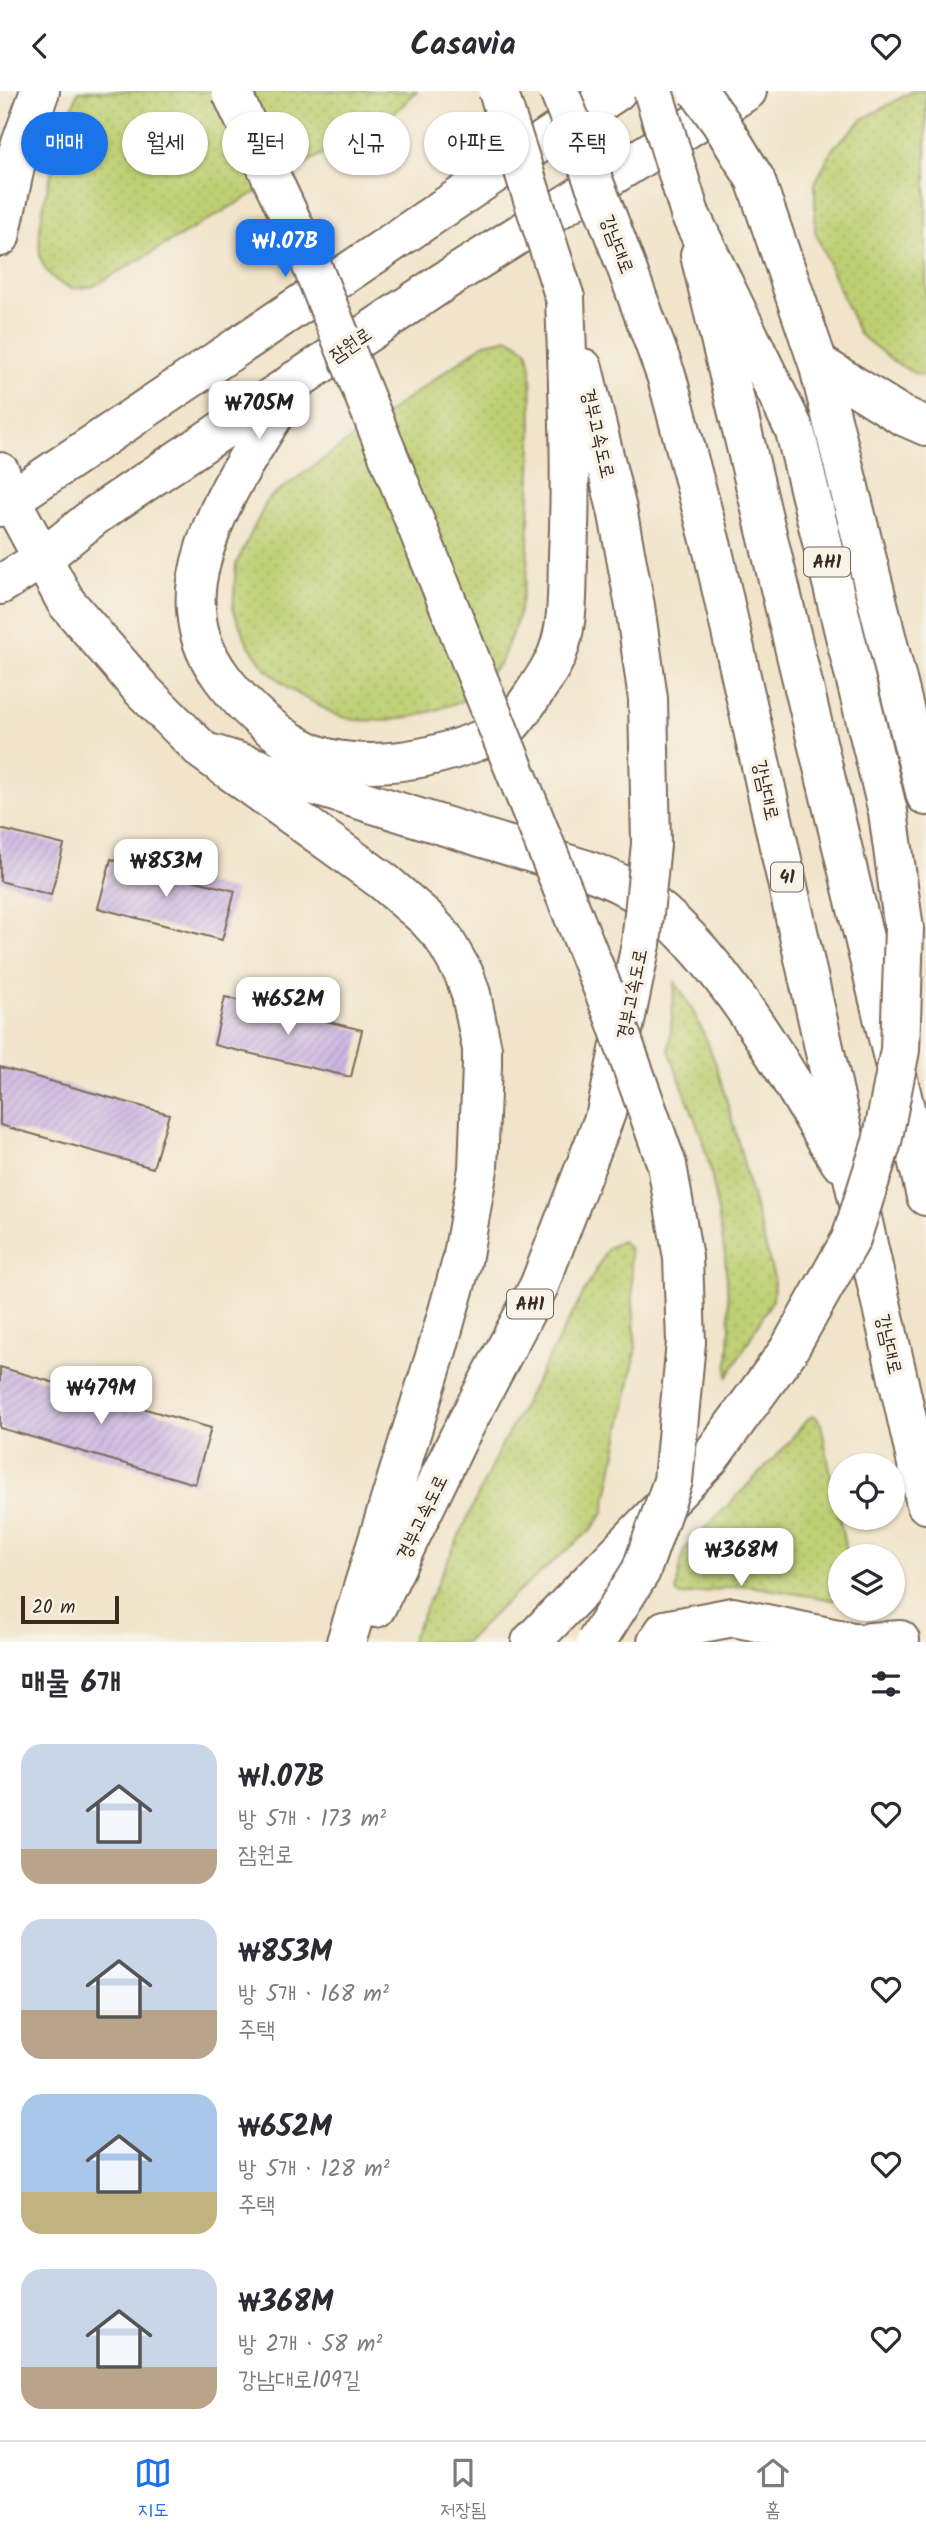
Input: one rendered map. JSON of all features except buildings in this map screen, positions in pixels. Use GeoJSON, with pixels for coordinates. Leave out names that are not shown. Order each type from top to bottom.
{"type":"FeatureCollection","features":[{"type":"Feature","properties":{"kind":"main road"},"geometry":{"type":"LineString","coordinates":[[0,237],[18,152],[40,91]]}},
{"type":"Feature","properties":{"kind":"main road"},"geometry":{"type":"LineString","coordinates":[[231,91],[313,269],[615,1019],[667,1165],[683,1258],[686,1342],[673,1481],[641,1571],[596,1642]]}},
{"type":"Feature","properties":{"kind":"main road","name":"AH1"},"geometry":{"type":"LineString","coordinates":[[498,91],[565,298]]}},
{"type":"Feature","properties":{"kind":"main road","name":"강남대로"},"geometry":{"type":"LineString","coordinates":[[559,91],[667,378],[713,551],[926,1504]]}},
{"type":"Feature","properties":{"kind":"main road"},"geometry":{"type":"LineString","coordinates":[[653,91],[690,214],[926,1196]]}},
{"type":"Feature","properties":{"kind":"main road"},"geometry":{"type":"LineString","coordinates":[[698,91],[755,179],[818,363],[926,796]]}},
{"type":"Feature","properties":{"kind":"main road","name":"잠원로"},"geometry":{"type":"LineString","coordinates":[[0,585],[43,558],[96,515],[443,282],[747,91]]}},
{"type":"Feature","properties":{"kind":"main road"},"geometry":{"type":"LineString","coordinates":[[346,1642],[463,1261],[478,1169],[482,1065],[481,1041],[471,994],[464,974],[443,937],[425,917],[383,881],[203,751],[142,691],[66,602],[4,493],[610,96]]}},
{"type":"Feature","properties":{"kind":"main road","name":"AH1"},"geometry":{"type":"LineString","coordinates":[[531,1642],[709,1459],[788,1351],[851,1239],[882,1142],[900,1050],[904,929],[888,812],[795,431],[690,214]]}},
{"type":"Feature","properties":{"kind":"main road"},"geometry":{"type":"LineString","coordinates":[[296,380],[230,489],[204,552],[197,583],[197,614],[202,643],[217,669],[248,708],[297,745],[326,757],[383,763],[459,748],[507,729],[557,655],[566,613],[571,494],[565,298]]}},
{"type":"Feature","properties":{"kind":"main road","name":"경부고속도로"},"geometry":{"type":"LineString","coordinates":[[360,1642],[459,1437],[539,1286],[606,1113],[641,944],[651,844],[648,699],[618,514],[565,298]]}},
{"type":"Feature","properties":{"kind":"main road"},"geometry":{"type":"LineString","coordinates":[[818,363],[901,415],[926,426]]}},
{"type":"Feature","properties":{"kind":"main road"},"geometry":{"type":"LineString","coordinates":[[203,751],[587,870],[627,887],[660,912],[688,939],[726,985],[748,1015],[855,1186]]}},
{"type":"Feature","properties":{"kind":"main road"},"geometry":{"type":"LineString","coordinates":[[657,1642],[665,1630],[733,1617],[853,1642]]}},
{"type":"Feature","properties":{"kind":"green space"},"geometry":{"type":"Polygon","coordinates":[[[78,91],[417,91],[395,112],[323,112],[323,153],[309,162],[309,112],[222,112],[222,175],[286,175],[94,286],[75,288],[61,284],[41,261],[40,236],[46,194],[51,175],[108,175],[108,112],[71,112],[78,91]]]}},
{"type":"Feature","properties":{"kind":"green space"},"geometry":{"type":"Polygon","coordinates":[[[913,91],[926,91],[926,376],[896,363],[859,334],[815,232],[815,183],[833,148],[863,119],[913,91]]]}},
{"type":"Feature","properties":{"kind":"green space"},"geometry":{"type":"Polygon","coordinates":[[[509,338],[527,349],[531,366],[532,445],[527,571],[518,618],[501,662],[462,701],[436,710],[384,721],[354,720],[336,715],[289,689],[265,668],[248,644],[233,609],[236,564],[268,499],[485,343],[509,338]]]}},
{"type":"Feature","properties":{"kind":"green space"},"geometry":{"type":"Polygon","coordinates":[[[675,982],[688,1001],[716,1064],[774,1278],[773,1299],[727,1378],[730,1327],[725,1255],[711,1172],[701,1135],[669,1051],[675,982]]]}},
{"type":"Feature","properties":{"kind":"green space"},"geometry":{"type":"Polygon","coordinates":[[[622,1241],[630,1249],[636,1351],[604,1512],[592,1529],[504,1604],[466,1642],[410,1642],[499,1450],[608,1248],[622,1241]]]}},
{"type":"Feature","properties":{"kind":"green space"},"geometry":{"type":"Polygon","coordinates":[[[815,1416],[821,1424],[828,1460],[828,1530],[842,1530],[845,1544],[828,1544],[828,1599],[743,1585],[681,1596],[676,1592],[683,1551],[783,1449],[810,1417],[815,1416]]]}}]}
